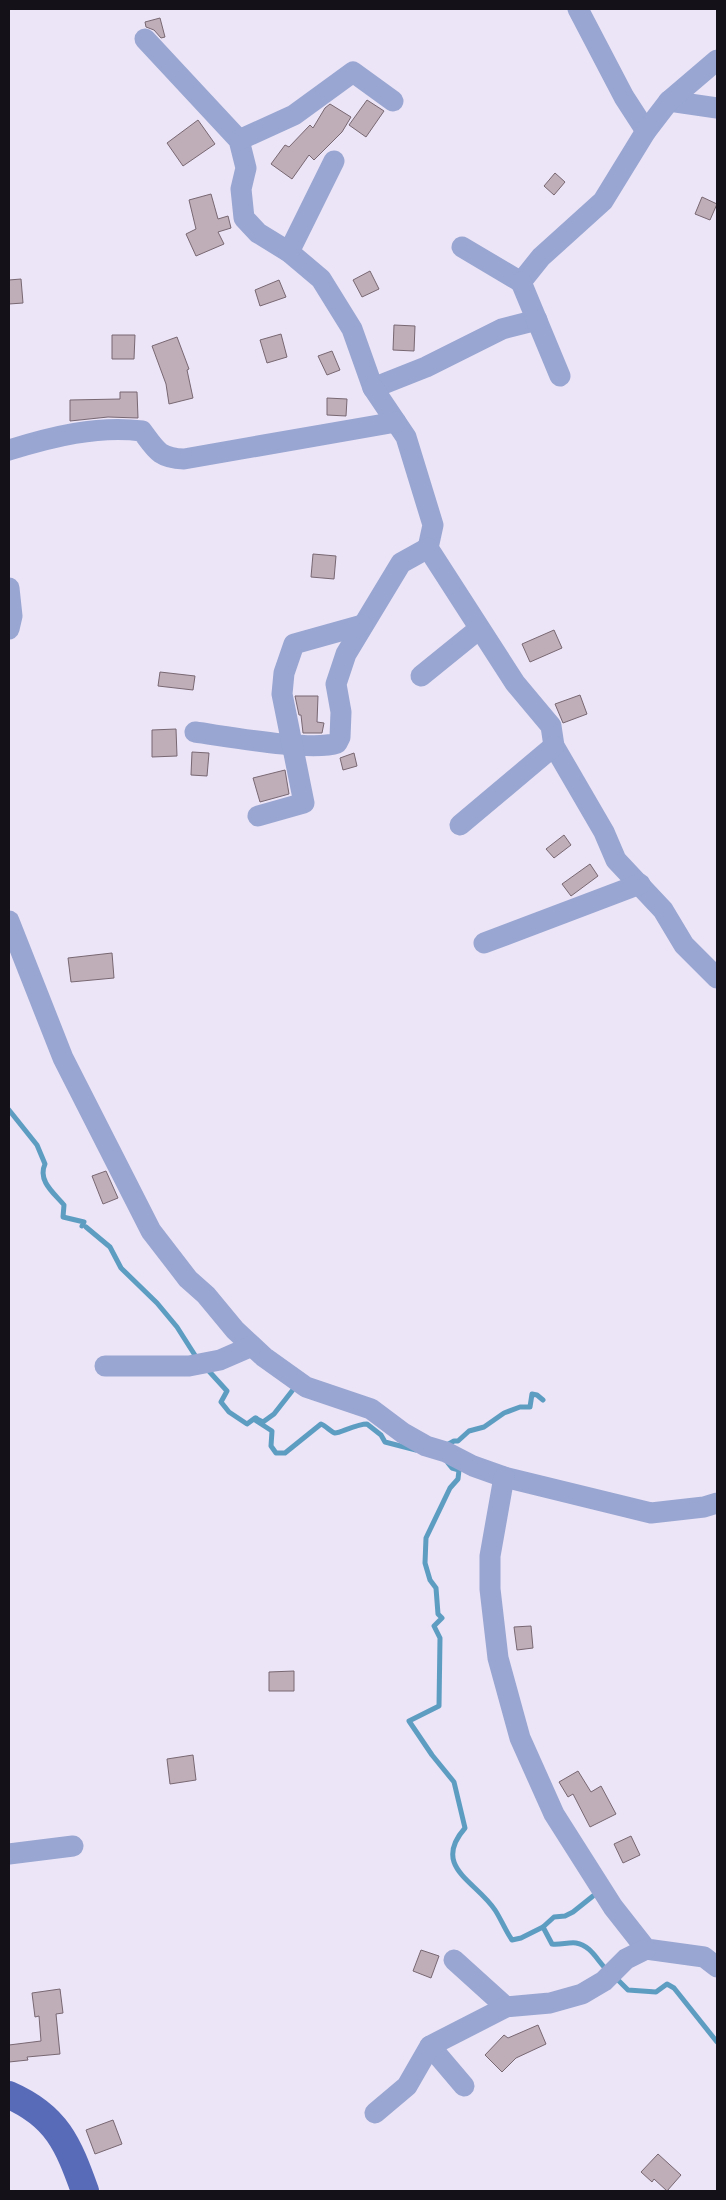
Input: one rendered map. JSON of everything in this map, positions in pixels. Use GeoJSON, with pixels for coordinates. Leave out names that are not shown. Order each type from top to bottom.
{"type":"FeatureCollection","features":[{"type":"Feature","properties":{"kind":"main road"},"geometry":{"type":"LineString","coordinates":[[9,2095],[38,2110],[54,2125],[74,2161],[86,2191]]}},
{"type":"Feature","properties":{"kind":"street"},"geometry":{"type":"LineString","coordinates":[[578,9],[624,98],[646,131]]}},
{"type":"Feature","properties":{"kind":"street"},"geometry":{"type":"LineString","coordinates":[[145,39],[239,140],[246,168],[242,189],[244,218],[258,233],[289,252],[321,279],[352,329],[373,388],[406,437],[433,525],[428,548],[521,691],[551,726],[554,746],[604,832],[616,860],[662,910],[684,945],[717,978]]}},
{"type":"Feature","properties":{"kind":"street"},"geometry":{"type":"LineString","coordinates":[[522,282],[541,257],[603,201],[646,131],[669,101],[717,60]]}},
{"type":"Feature","properties":{"kind":"street"},"geometry":{"type":"LineString","coordinates":[[239,140],[294,115],[353,72],[393,101]]}},
{"type":"Feature","properties":{"kind":"street"},"geometry":{"type":"LineString","coordinates":[[669,101],[717,108]]}},
{"type":"Feature","properties":{"kind":"street"},"geometry":{"type":"LineString","coordinates":[[289,252],[334,161]]}},
{"type":"Feature","properties":{"kind":"street"},"geometry":{"type":"LineString","coordinates":[[462,247],[522,282],[560,376]]}},
{"type":"Feature","properties":{"kind":"street"},"geometry":{"type":"LineString","coordinates":[[373,388],[426,367],[502,329],[537,320]]}},
{"type":"Feature","properties":{"kind":"street"},"geometry":{"type":"LineString","coordinates":[[9,450],[47,438],[128,429],[142,430],[160,454],[171,459],[184,459],[396,422]]}},
{"type":"Feature","properties":{"kind":"street"},"geometry":{"type":"LineString","coordinates":[[195,732],[293,744],[331,745],[337,743],[340,738],[341,712],[336,684],[346,654],[401,563],[428,548]]}},
{"type":"Feature","properties":{"kind":"street"},"geometry":{"type":"LineString","coordinates":[[9,588],[12,616],[9,629]]}},
{"type":"Feature","properties":{"kind":"street"},"geometry":{"type":"LineString","coordinates":[[258,816],[304,803],[282,694],[284,673],[294,644],[362,625]]}},
{"type":"Feature","properties":{"kind":"street"},"geometry":{"type":"LineString","coordinates":[[421,676],[479,629]]}},
{"type":"Feature","properties":{"kind":"street"},"geometry":{"type":"LineString","coordinates":[[460,824],[554,746]]}},
{"type":"Feature","properties":{"kind":"street"},"geometry":{"type":"LineString","coordinates":[[484,943],[640,884]]}},
{"type":"Feature","properties":{"kind":"street"},"geometry":{"type":"LineString","coordinates":[[9,921],[80,1095],[110,1148],[130,1194],[151,1231],[188,1279],[206,1295],[252,1346],[306,1388],[371,1409],[402,1433],[426,1446],[504,1477],[651,1513],[704,1508],[717,1503]]}},
{"type":"Feature","properties":{"kind":"street"},"geometry":{"type":"LineString","coordinates":[[105,1366],[189,1366],[220,1360],[252,1346]]}},
{"type":"Feature","properties":{"kind":"street"},"geometry":{"type":"LineString","coordinates":[[504,1477],[490,1556],[490,1589],[498,1658],[520,1738],[554,1814],[613,1907],[646,1948]]}},
{"type":"Feature","properties":{"kind":"street"},"geometry":{"type":"LineString","coordinates":[[9,1854],[73,1846]]}},
{"type":"Feature","properties":{"kind":"street"},"geometry":{"type":"LineString","coordinates":[[376,2113],[407,2086],[430,2046],[506,2007],[550,2003],[582,1994],[604,1981],[626,1959],[646,1948],[704,1957],[717,1967]]}},
{"type":"Feature","properties":{"kind":"street"},"geometry":{"type":"LineString","coordinates":[[454,1960],[506,2007]]}},
{"type":"Feature","properties":{"kind":"street"},"geometry":{"type":"LineString","coordinates":[[430,2046],[464,2086]]}},
{"type":"Feature","properties":{"kind":"building"},"geometry":{"type":"Polygon","coordinates":[[[160,18],[165,37],[161,38],[154,30],[146,27],[145,22],[160,18]]]}},
{"type":"Feature","properties":{"kind":"building"},"geometry":{"type":"Polygon","coordinates":[[[367,100],[384,111],[366,137],[349,125],[367,100]]]}},
{"type":"Feature","properties":{"kind":"building"},"geometry":{"type":"Polygon","coordinates":[[[330,104],[351,117],[342,132],[314,160],[309,155],[292,179],[271,164],[285,145],[289,147],[310,125],[313,128],[325,108],[330,104]]]}},
{"type":"Feature","properties":{"kind":"building"},"geometry":{"type":"Polygon","coordinates":[[[198,120],[215,144],[183,166],[167,143],[198,120]]]}},
{"type":"Feature","properties":{"kind":"building"},"geometry":{"type":"Polygon","coordinates":[[[555,173],[565,182],[554,195],[544,186],[555,173]]]}},
{"type":"Feature","properties":{"kind":"building"},"geometry":{"type":"Polygon","coordinates":[[[211,194],[218,219],[228,216],[231,228],[218,232],[224,244],[196,256],[186,234],[196,229],[189,200],[211,194]]]}},
{"type":"Feature","properties":{"kind":"building"},"geometry":{"type":"Polygon","coordinates":[[[702,197],[717,204],[710,220],[695,214],[702,197]]]}},
{"type":"Feature","properties":{"kind":"building"},"geometry":{"type":"Polygon","coordinates":[[[370,271],[379,289],[362,297],[353,280],[370,271]]]}},
{"type":"Feature","properties":{"kind":"building"},"geometry":{"type":"Polygon","coordinates":[[[21,279],[23,303],[9,304],[9,280],[21,279]]]}},
{"type":"Feature","properties":{"kind":"building"},"geometry":{"type":"Polygon","coordinates":[[[279,280],[286,297],[260,306],[255,290],[279,280]]]}},
{"type":"Feature","properties":{"kind":"building"},"geometry":{"type":"Polygon","coordinates":[[[394,325],[415,326],[414,351],[393,350],[394,325]]]}},
{"type":"Feature","properties":{"kind":"building"},"geometry":{"type":"Polygon","coordinates":[[[281,334],[287,357],[267,363],[260,340],[281,334]]]}},
{"type":"Feature","properties":{"kind":"building"},"geometry":{"type":"Polygon","coordinates":[[[112,335],[135,335],[134,359],[112,359],[112,335]]]}},
{"type":"Feature","properties":{"kind":"building"},"geometry":{"type":"Polygon","coordinates":[[[177,337],[189,369],[187,370],[193,398],[169,404],[166,384],[152,346],[177,337]]]}},
{"type":"Feature","properties":{"kind":"building"},"geometry":{"type":"Polygon","coordinates":[[[332,351],[340,370],[327,375],[318,356],[332,351]]]}},
{"type":"Feature","properties":{"kind":"building"},"geometry":{"type":"Polygon","coordinates":[[[120,392],[137,392],[138,418],[108,417],[70,421],[70,400],[120,399],[120,392]]]}},
{"type":"Feature","properties":{"kind":"building"},"geometry":{"type":"Polygon","coordinates":[[[327,398],[347,399],[346,416],[327,415],[327,398]]]}},
{"type":"Feature","properties":{"kind":"building"},"geometry":{"type":"Polygon","coordinates":[[[313,554],[336,556],[334,579],[311,577],[313,554]]]}},
{"type":"Feature","properties":{"kind":"building"},"geometry":{"type":"Polygon","coordinates":[[[554,630],[562,648],[530,662],[522,644],[554,630]]]}},
{"type":"Feature","properties":{"kind":"building"},"geometry":{"type":"Polygon","coordinates":[[[160,672],[195,676],[193,690],[158,686],[160,672]]]}},
{"type":"Feature","properties":{"kind":"building"},"geometry":{"type":"Polygon","coordinates":[[[580,695],[587,714],[563,723],[555,704],[580,695]]]}},
{"type":"Feature","properties":{"kind":"building"},"geometry":{"type":"Polygon","coordinates":[[[295,696],[318,696],[317,722],[324,723],[322,733],[303,733],[301,715],[299,715],[295,696]]]}},
{"type":"Feature","properties":{"kind":"building"},"geometry":{"type":"Polygon","coordinates":[[[176,729],[177,756],[152,757],[152,730],[176,729]]]}},
{"type":"Feature","properties":{"kind":"building"},"geometry":{"type":"Polygon","coordinates":[[[192,752],[209,753],[207,776],[191,775],[192,752]]]}},
{"type":"Feature","properties":{"kind":"building"},"geometry":{"type":"Polygon","coordinates":[[[354,753],[357,766],[343,770],[340,758],[354,753]]]}},
{"type":"Feature","properties":{"kind":"building"},"geometry":{"type":"Polygon","coordinates":[[[285,770],[289,794],[260,802],[253,778],[285,770]]]}},
{"type":"Feature","properties":{"kind":"building"},"geometry":{"type":"Polygon","coordinates":[[[564,835],[571,845],[554,858],[546,849],[564,835]]]}},
{"type":"Feature","properties":{"kind":"building"},"geometry":{"type":"Polygon","coordinates":[[[590,864],[598,876],[571,896],[562,884],[590,864]]]}},
{"type":"Feature","properties":{"kind":"building"},"geometry":{"type":"Polygon","coordinates":[[[112,953],[114,978],[71,982],[68,958],[112,953]]]}},
{"type":"Feature","properties":{"kind":"building"},"geometry":{"type":"Polygon","coordinates":[[[106,1171],[118,1198],[103,1204],[92,1176],[106,1171]]]}},
{"type":"Feature","properties":{"kind":"building"},"geometry":{"type":"Polygon","coordinates":[[[531,1626],[533,1648],[517,1650],[514,1627],[531,1626]]]}},
{"type":"Feature","properties":{"kind":"building"},"geometry":{"type":"Polygon","coordinates":[[[294,1671],[294,1691],[269,1691],[269,1672],[294,1671]]]}},
{"type":"Feature","properties":{"kind":"building"},"geometry":{"type":"Polygon","coordinates":[[[193,1755],[196,1780],[170,1784],[167,1759],[193,1755]]]}},
{"type":"Feature","properties":{"kind":"building"},"geometry":{"type":"Polygon","coordinates":[[[578,1771],[591,1792],[601,1786],[616,1814],[590,1827],[573,1794],[568,1797],[559,1782],[578,1771]]]}},
{"type":"Feature","properties":{"kind":"building"},"geometry":{"type":"Polygon","coordinates":[[[631,1836],[640,1855],[623,1863],[614,1844],[631,1836]]]}},
{"type":"Feature","properties":{"kind":"building"},"geometry":{"type":"Polygon","coordinates":[[[421,1950],[439,1956],[431,1978],[413,1971],[421,1950]]]}},
{"type":"Feature","properties":{"kind":"building"},"geometry":{"type":"Polygon","coordinates":[[[60,1989],[63,2013],[56,2014],[60,2054],[27,2057],[28,2060],[9,2062],[9,2045],[41,2041],[39,2016],[35,2017],[32,1993],[60,1989]]]}},
{"type":"Feature","properties":{"kind":"building"},"geometry":{"type":"Polygon","coordinates":[[[538,2025],[546,2044],[516,2058],[502,2072],[485,2055],[504,2035],[508,2038],[538,2025]]]}},
{"type":"Feature","properties":{"kind":"building"},"geometry":{"type":"Polygon","coordinates":[[[113,2120],[122,2144],[95,2154],[86,2130],[113,2120]]]}},
{"type":"Feature","properties":{"kind":"building"},"geometry":{"type":"Polygon","coordinates":[[[658,2154],[681,2175],[667,2191],[654,2179],[652,2182],[641,2172],[658,2154]]]}},
{"type":"Feature","properties":{"kind":"waterway"},"geometry":{"type":"LineString","coordinates":[[9,1110],[37,1145],[45,1164],[43,1170],[45,1182],[64,1205],[63,1217],[84,1222],[82,1226]]}},
{"type":"Feature","properties":{"kind":"waterway"},"geometry":{"type":"LineString","coordinates":[[86,1227],[110,1247],[121,1268],[157,1303],[177,1327],[198,1360]]}},
{"type":"Feature","properties":{"kind":"waterway"},"geometry":{"type":"LineString","coordinates":[[207,1369],[227,1391],[221,1402],[229,1412],[247,1424],[255,1418],[263,1422],[274,1414],[292,1391]]}},
{"type":"Feature","properties":{"kind":"waterway"},"geometry":{"type":"LineString","coordinates":[[445,1446],[458,1441],[469,1431],[484,1427],[504,1413],[520,1407],[530,1407],[532,1394],[537,1395],[543,1400]]}},
{"type":"Feature","properties":{"kind":"waterway"},"geometry":{"type":"LineString","coordinates":[[256,1418],[255,1420],[272,1431],[271,1446],[276,1453],[285,1453],[321,1424],[335,1433],[367,1424],[381,1435],[385,1442],[416,1450]]}},
{"type":"Feature","properties":{"kind":"waterway"},"geometry":{"type":"LineString","coordinates":[[448,1463],[452,1468],[459,1470],[458,1479],[450,1488],[426,1538],[425,1563],[430,1580],[436,1588],[438,1614],[442,1618],[434,1626],[440,1638],[439,1706],[409,1721],[432,1755],[454,1782],[465,1828],[456,1842],[453,1853],[455,1863],[460,1873],[495,1910],[512,1940],[521,1938],[543,1927],[552,1944],[576,1943],[582,1945],[608,1971]]}},
{"type":"Feature","properties":{"kind":"waterway"},"geometry":{"type":"LineString","coordinates":[[543,1927],[554,1917],[565,1916],[573,1912],[593,1896]]}},
{"type":"Feature","properties":{"kind":"waterway"},"geometry":{"type":"LineString","coordinates":[[614,1976],[628,1990],[656,1992],[667,1984],[674,1988],[717,2042]]}}]}
